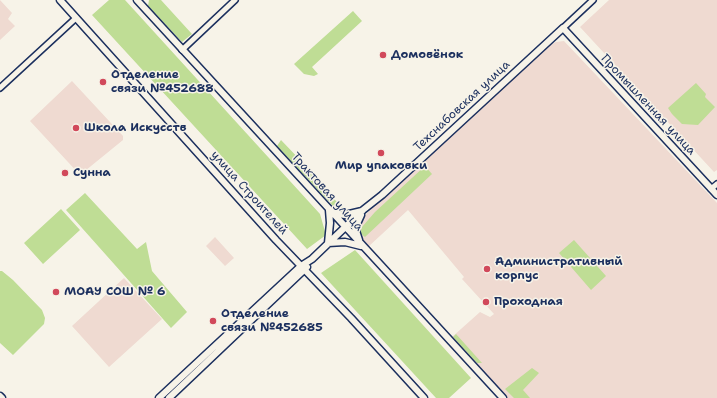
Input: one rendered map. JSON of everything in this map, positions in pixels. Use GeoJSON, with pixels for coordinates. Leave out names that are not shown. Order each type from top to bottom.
{"type":"FeatureCollection","features":[{"type":"Feature","properties":{"kind":"main road","name":"улица Строителей"},"geometry":{"type":"LineString","coordinates":[[60,0],[303,268],[424,398]]}},
{"type":"Feature","properties":{"kind":"main road","name":"Трактовая улица"},"geometry":{"type":"LineString","coordinates":[[137,0],[361,246],[503,398]]}},
{"type":"Feature","properties":{"kind":"main road","name":"Промышленная улица"},"geometry":{"type":"LineString","coordinates":[[563,28],[717,195]]}},
{"type":"Feature","properties":{"kind":"main road","name":"Техснабовская улица"},"geometry":{"type":"LineString","coordinates":[[303,268],[363,210],[387,190],[563,28]]}},
{"type":"Feature","properties":{"kind":"main road"},"geometry":{"type":"LineString","coordinates":[[361,246],[345,242],[328,243],[330,224],[329,210],[345,215],[363,210]]}},
{"type":"Feature","properties":{"kind":"main road"},"geometry":{"type":"LineString","coordinates":[[361,246],[355,228],[363,210]]}},
{"type":"Feature","properties":{"kind":"main road"},"geometry":{"type":"LineString","coordinates":[[159,398],[303,268]]}},
{"type":"Feature","properties":{"kind":"main road"},"geometry":{"type":"LineString","coordinates":[[169,398],[303,268]]}},
{"type":"Feature","properties":{"kind":"street"},"geometry":{"type":"LineString","coordinates":[[182,50],[235,0]]}},
{"type":"Feature","properties":{"kind":"street","name":"Техснабовская улица"},"geometry":{"type":"LineString","coordinates":[[563,28],[593,0]]}},
{"type":"Feature","properties":{"kind":"street"},"geometry":{"type":"LineString","coordinates":[[0,88],[76,18]]}},
{"type":"Feature","properties":{"kind":"street"},"geometry":{"type":"LineString","coordinates":[[711,189],[717,184]]}},
{"type":"Feature","properties":{"kind":"shaded area"},"geometry":{"type":"Polygon","coordinates":[[[0,0],[12,13],[8,19],[15,26],[0,40],[0,0]]]}},
{"type":"Feature","properties":{"kind":"shaded area"},"geometry":{"type":"Polygon","coordinates":[[[609,0],[717,0],[717,170],[714,172],[580,27],[609,0]]]}},
{"type":"Feature","properties":{"kind":"shaded area"},"geometry":{"type":"Polygon","coordinates":[[[564,41],[717,203],[717,398],[506,398],[452,337],[480,312],[490,317],[494,314],[462,279],[464,277],[408,210],[368,247],[360,238],[357,231],[363,217],[544,48],[556,42],[564,41]]]}},
{"type":"Feature","properties":{"kind":"shaded area","name":"Школа Искусств"},"geometry":{"type":"Polygon","coordinates":[[[72,81],[123,136],[123,140],[80,175],[30,121],[72,81]]]}},
{"type":"Feature","properties":{"kind":"shaded area"},"geometry":{"type":"Polygon","coordinates":[[[215,237],[234,258],[225,266],[206,246],[215,237]]]}},
{"type":"Feature","properties":{"kind":"shaded area"},"geometry":{"type":"Polygon","coordinates":[[[124,278],[162,319],[109,367],[72,326],[124,278]]]}},
{"type":"Feature","properties":{"kind":"green space"},"geometry":{"type":"Polygon","coordinates":[[[109,0],[125,0],[320,214],[326,235],[307,249],[92,15],[109,0]]]}},
{"type":"Feature","properties":{"kind":"green space"},"geometry":{"type":"Polygon","coordinates":[[[149,0],[161,0],[192,34],[182,42],[148,6],[149,0]]]}},
{"type":"Feature","properties":{"kind":"green space"},"geometry":{"type":"Polygon","coordinates":[[[353,11],[362,21],[312,67],[318,74],[314,76],[304,74],[294,64],[353,11]]]}},
{"type":"Feature","properties":{"kind":"green space"},"geometry":{"type":"Polygon","coordinates":[[[696,83],[706,94],[705,97],[715,107],[698,125],[682,124],[668,108],[696,83]]]}},
{"type":"Feature","properties":{"kind":"green space"},"geometry":{"type":"Polygon","coordinates":[[[281,140],[327,188],[325,191],[345,209],[339,211],[333,206],[277,146],[281,140]]]}},
{"type":"Feature","properties":{"kind":"green space"},"geometry":{"type":"Polygon","coordinates":[[[425,166],[432,174],[365,237],[360,233],[362,227],[375,212],[425,166]]]}},
{"type":"Feature","properties":{"kind":"green space"},"geometry":{"type":"Polygon","coordinates":[[[85,193],[137,249],[146,242],[152,271],[187,312],[171,328],[66,210],[85,193]]]}},
{"type":"Feature","properties":{"kind":"green space"},"geometry":{"type":"Polygon","coordinates":[[[61,209],[80,230],[43,264],[24,243],[61,209]]]}},
{"type":"Feature","properties":{"kind":"green space"},"geometry":{"type":"Polygon","coordinates":[[[574,240],[606,276],[591,290],[559,253],[574,240]]]}},
{"type":"Feature","properties":{"kind":"green space"},"geometry":{"type":"Polygon","coordinates":[[[355,250],[471,378],[449,398],[436,398],[321,273],[355,250]]]}},
{"type":"Feature","properties":{"kind":"green space"},"geometry":{"type":"Polygon","coordinates":[[[0,271],[13,280],[42,310],[45,318],[44,324],[13,355],[0,343],[0,271]]]}},
{"type":"Feature","properties":{"kind":"green space"},"geometry":{"type":"Polygon","coordinates":[[[456,334],[482,363],[477,363],[453,337],[456,334]]]}},
{"type":"Feature","properties":{"kind":"green space"},"geometry":{"type":"Polygon","coordinates":[[[532,368],[539,373],[523,390],[530,398],[514,398],[505,389],[532,368]]]}},
{"type":"Feature","properties":{"kind":"place","name":"Домовёнок"},"geometry":{"type":"Point","coordinates":[383,55]}},
{"type":"Feature","properties":{"kind":"place","name":"Отделение связи №452688"},"geometry":{"type":"Point","coordinates":[103,82]}},
{"type":"Feature","properties":{"kind":"place","name":"Школа Искусств"},"geometry":{"type":"Point","coordinates":[76,128]}},
{"type":"Feature","properties":{"kind":"place","name":"Мир упаковки"},"geometry":{"type":"Point","coordinates":[381,153]}},
{"type":"Feature","properties":{"kind":"place","name":"Сунна"},"geometry":{"type":"Point","coordinates":[65,173]}},
{"type":"Feature","properties":{"kind":"place","name":"Административный корпус"},"geometry":{"type":"Point","coordinates":[487,269]}},
{"type":"Feature","properties":{"kind":"place","name":"МОАУ СОШ № 6"},"geometry":{"type":"Point","coordinates":[56,292]}},
{"type":"Feature","properties":{"kind":"place","name":"Проходная"},"geometry":{"type":"Point","coordinates":[486,302]}},
{"type":"Feature","properties":{"kind":"place","name":"Отделение связи №452685"},"geometry":{"type":"Point","coordinates":[213,321]}}]}
